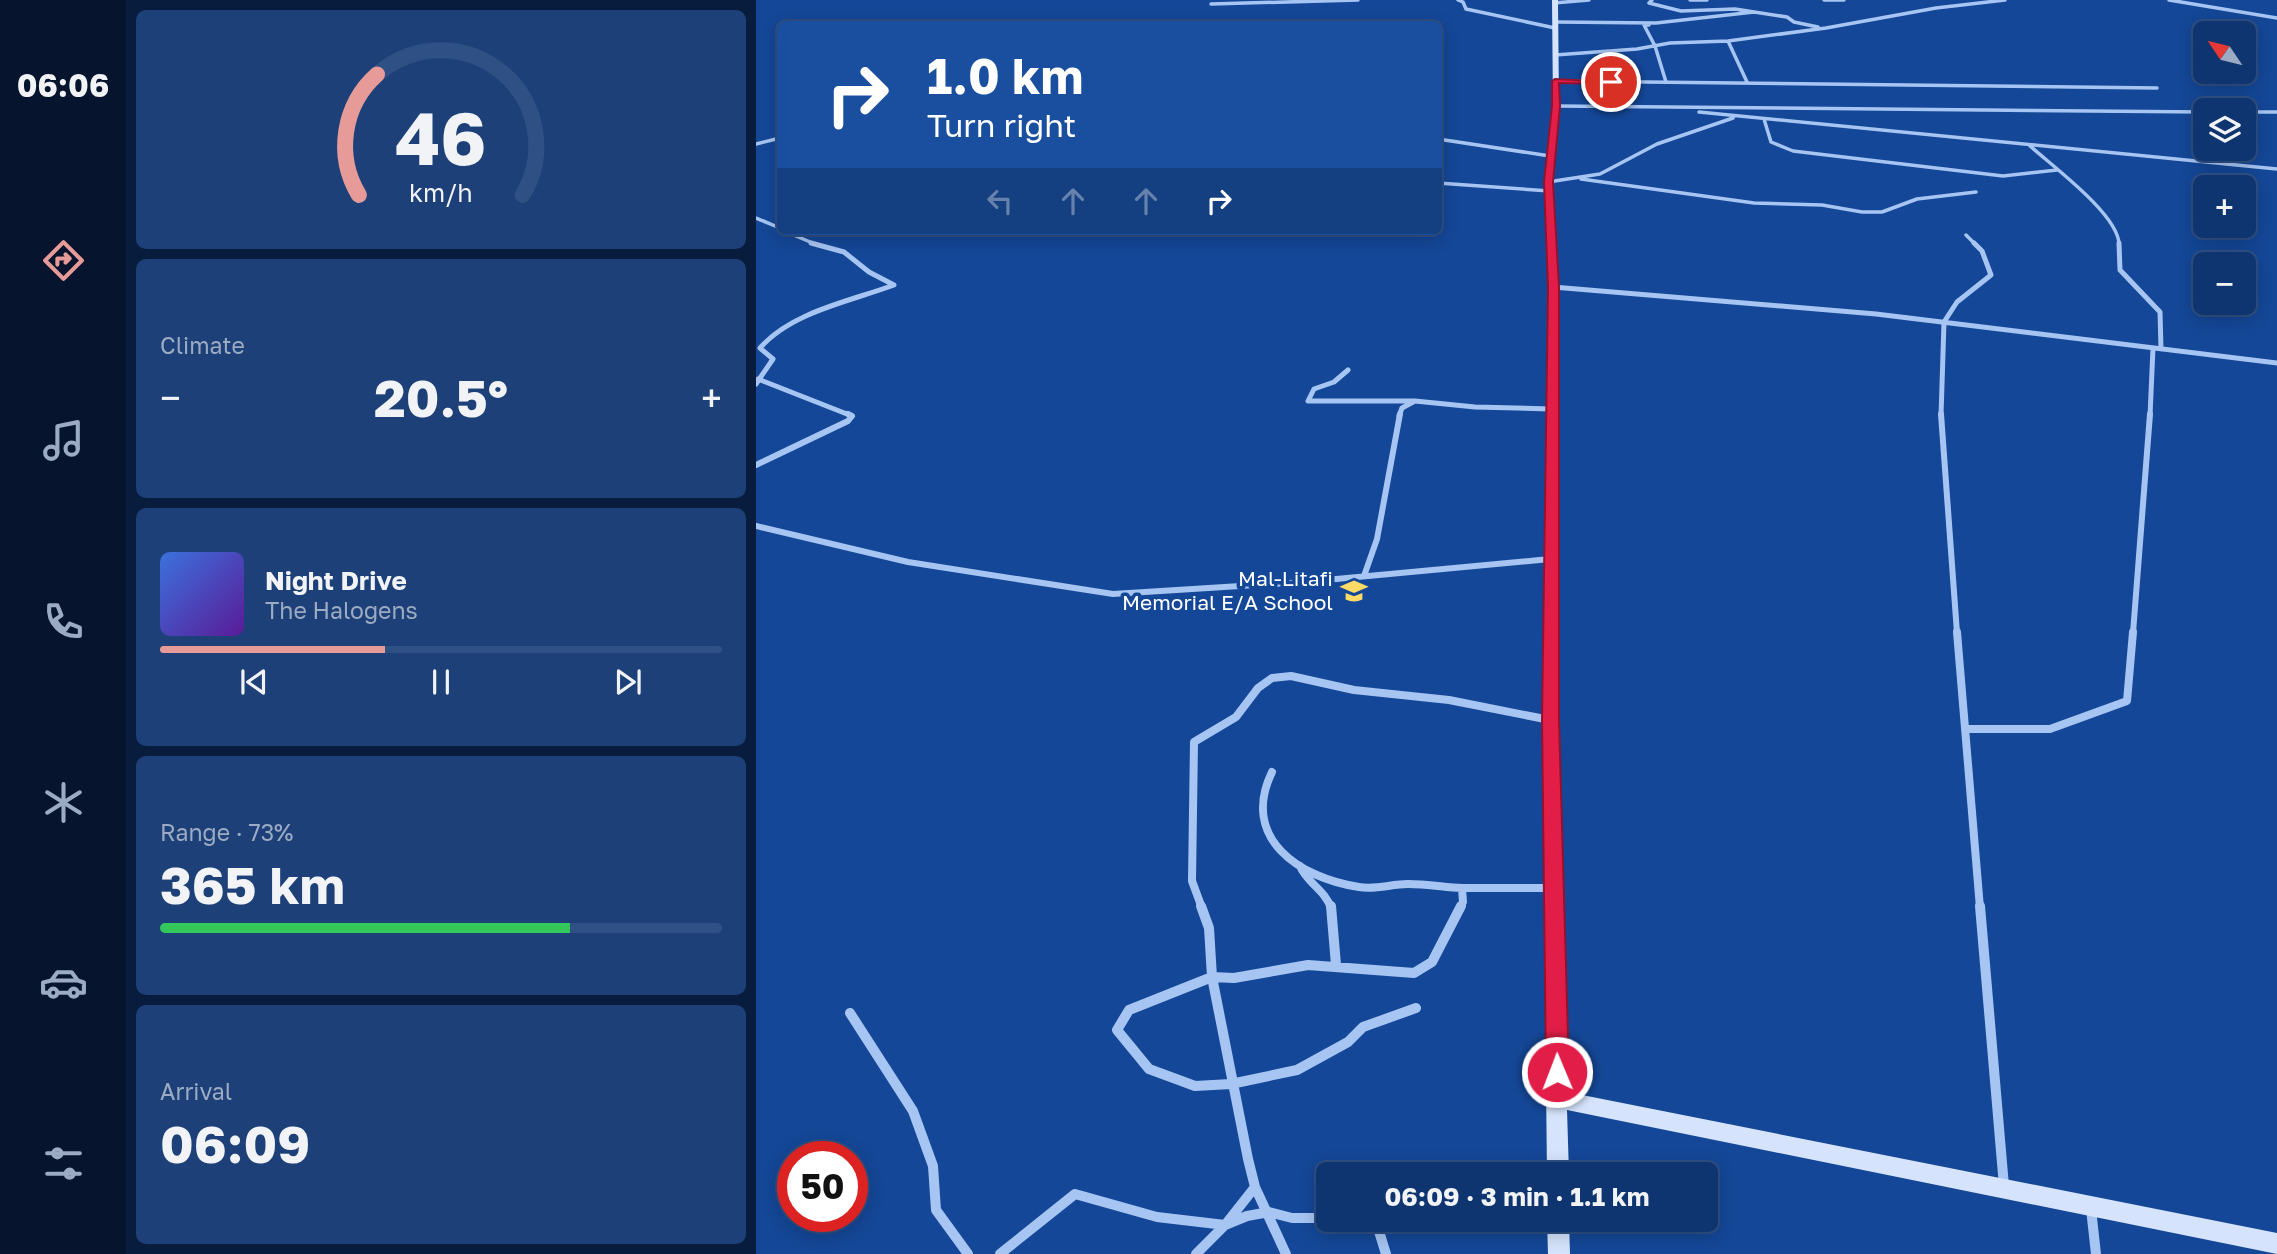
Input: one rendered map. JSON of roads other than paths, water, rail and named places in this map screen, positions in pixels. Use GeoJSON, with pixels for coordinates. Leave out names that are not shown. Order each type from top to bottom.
{"type":"FeatureCollection","features":[{"type":"Feature","properties":{"kind":"main road"},"geometry":{"type":"LineString","coordinates":[[1554,2],[1556,106],[1549,187],[1553,287],[1550,720],[1558,1162]]}},
{"type":"Feature","properties":{"kind":"main road"},"geometry":{"type":"LineString","coordinates":[[1558,1099],[2277,1244]]}},
{"type":"Feature","properties":{"kind":"main road"},"geometry":{"type":"LineString","coordinates":[[1558,1232],[1559,1254]]}},
{"type":"Feature","properties":{"kind":"street"},"geometry":{"type":"LineString","coordinates":[[1211,5],[1358,0]]}},
{"type":"Feature","properties":{"kind":"street"},"geometry":{"type":"LineString","coordinates":[[1458,0],[1463,2],[1466,9],[1484,15],[1555,25],[1656,23],[1754,12]]}},
{"type":"Feature","properties":{"kind":"street"},"geometry":{"type":"LineString","coordinates":[[1554,2],[1589,0]]}},
{"type":"Feature","properties":{"kind":"street"},"geometry":{"type":"LineString","coordinates":[[1652,0],[1649,3],[1681,11],[1735,9],[1787,17],[1794,22],[1826,28]]}},
{"type":"Feature","properties":{"kind":"street"},"geometry":{"type":"LineString","coordinates":[[1690,0],[1707,0]]}},
{"type":"Feature","properties":{"kind":"street"},"geometry":{"type":"LineString","coordinates":[[1824,0],[1844,0]]}},
{"type":"Feature","properties":{"kind":"street"},"geometry":{"type":"LineString","coordinates":[[1555,55],[1728,41],[1826,28],[1936,8],[2005,0]]}},
{"type":"Feature","properties":{"kind":"street"},"geometry":{"type":"LineString","coordinates":[[2169,0],[2277,18]]}},
{"type":"Feature","properties":{"kind":"street"},"geometry":{"type":"LineString","coordinates":[[1656,23],[1644,26],[1656,46],[1666,82]]}},
{"type":"Feature","properties":{"kind":"street"},"geometry":{"type":"LineString","coordinates":[[1728,41],[1747,82]]}},
{"type":"Feature","properties":{"kind":"street"},"geometry":{"type":"LineString","coordinates":[[1555,81],[2157,88]]}},
{"type":"Feature","properties":{"kind":"street"},"geometry":{"type":"LineString","coordinates":[[1556,106],[2193,112]]}},
{"type":"Feature","properties":{"kind":"street"},"geometry":{"type":"LineString","coordinates":[[1663,109],[2277,169]]}},
{"type":"Feature","properties":{"kind":"street"},"geometry":{"type":"LineString","coordinates":[[2256,112],[2277,112]]}},
{"type":"Feature","properties":{"kind":"street"},"geometry":{"type":"LineString","coordinates":[[1442,183],[1549,187],[1581,180],[1601,174],[1657,144],[1741,116]]}},
{"type":"Feature","properties":{"kind":"street"},"geometry":{"type":"LineString","coordinates":[[1764,119],[1768,141],[1774,147],[1793,151],[2003,176],[2057,170]]}},
{"type":"Feature","properties":{"kind":"street"},"geometry":{"type":"LineString","coordinates":[[756,144],[777,139]]}},
{"type":"Feature","properties":{"kind":"street"},"geometry":{"type":"LineString","coordinates":[[1442,140],[1550,156]]}},
{"type":"Feature","properties":{"kind":"street"},"geometry":{"type":"LineString","coordinates":[[1965,729],[2050,729],[2126,701],[2160,312],[2120,270],[2119,236],[2101,210],[2029,145]]}},
{"type":"Feature","properties":{"kind":"street"},"geometry":{"type":"LineString","coordinates":[[1581,180],[1754,203],[1822,205],[1862,212],[1882,212],[1917,198],[1976,192]]}},
{"type":"Feature","properties":{"kind":"street"},"geometry":{"type":"LineString","coordinates":[[756,218],[777,228]]}},
{"type":"Feature","properties":{"kind":"street"},"geometry":{"type":"LineString","coordinates":[[756,465],[848,421],[852,416],[758,381],[773,359],[760,348],[764,341],[800,320],[894,285],[894,282],[856,264],[844,252],[821,247],[793,235]]}},
{"type":"Feature","properties":{"kind":"street"},"geometry":{"type":"LineString","coordinates":[[1966,235],[1982,251],[1991,275],[1975,285],[1948,312],[1944,322],[1940,401],[2004,1190]]}},
{"type":"Feature","properties":{"kind":"street"},"geometry":{"type":"LineString","coordinates":[[1553,287],[1944,322],[2277,363]]}},
{"type":"Feature","properties":{"kind":"street"},"geometry":{"type":"LineString","coordinates":[[1348,370],[1334,382],[1314,389],[1308,401],[1415,401],[1475,407],[1551,409]]}},
{"type":"Feature","properties":{"kind":"street"},"geometry":{"type":"LineString","coordinates":[[1364,576],[1377,539],[1396,426],[1402,408],[1415,401]]}},
{"type":"Feature","properties":{"kind":"street"},"geometry":{"type":"LineString","coordinates":[[756,526],[908,562],[1113,594],[1550,559]]}},
{"type":"Feature","properties":{"kind":"street"},"geometry":{"type":"LineString","coordinates":[[1286,1254],[1269,1212],[1255,1187],[1231,1084],[1212,977],[1209,928],[1192,881],[1194,742],[1236,717],[1258,688],[1272,678],[1291,676],[1354,690],[1436,698],[1550,720]]}},
{"type":"Feature","properties":{"kind":"street"},"geometry":{"type":"LineString","coordinates":[[1272,772],[1263,788],[1262,823],[1286,858],[1300,866],[1356,887],[1374,889],[1407,884],[1462,888],[1554,888]]}},
{"type":"Feature","properties":{"kind":"street"},"geometry":{"type":"LineString","coordinates":[[1300,866],[1310,883],[1327,895],[1333,919],[1336,965]]}},
{"type":"Feature","properties":{"kind":"street"},"geometry":{"type":"LineString","coordinates":[[1416,1008],[1363,1027],[1348,1042],[1297,1070],[1231,1084],[1195,1086],[1149,1069],[1117,1030],[1129,1010],[1212,977],[1234,978],[1308,965],[1336,965],[1373,972],[1414,973],[1432,962],[1463,902],[1462,888]]}},
{"type":"Feature","properties":{"kind":"street"},"geometry":{"type":"LineString","coordinates":[[850,1013],[913,1111],[933,1166],[936,1210],[968,1254]]}},
{"type":"Feature","properties":{"kind":"street"},"geometry":{"type":"LineString","coordinates":[[1196,1254],[1225,1225],[1255,1187]]}},
{"type":"Feature","properties":{"kind":"street"},"geometry":{"type":"LineString","coordinates":[[1000,1254],[1075,1194],[1157,1217],[1225,1225],[1247,1216],[1269,1212],[1292,1218],[1316,1218]]}},
{"type":"Feature","properties":{"kind":"street"},"geometry":{"type":"LineString","coordinates":[[2091,1208],[2096,1254]]}},
{"type":"Feature","properties":{"kind":"street"},"geometry":{"type":"LineString","coordinates":[[1379,1232],[1386,1254]]}},
{"type":"Feature","properties":{"kind":"place","name":"Mal-Litafi Memorial E/A School"},"geometry":{"type":"Point","coordinates":[1354,591]}}]}
